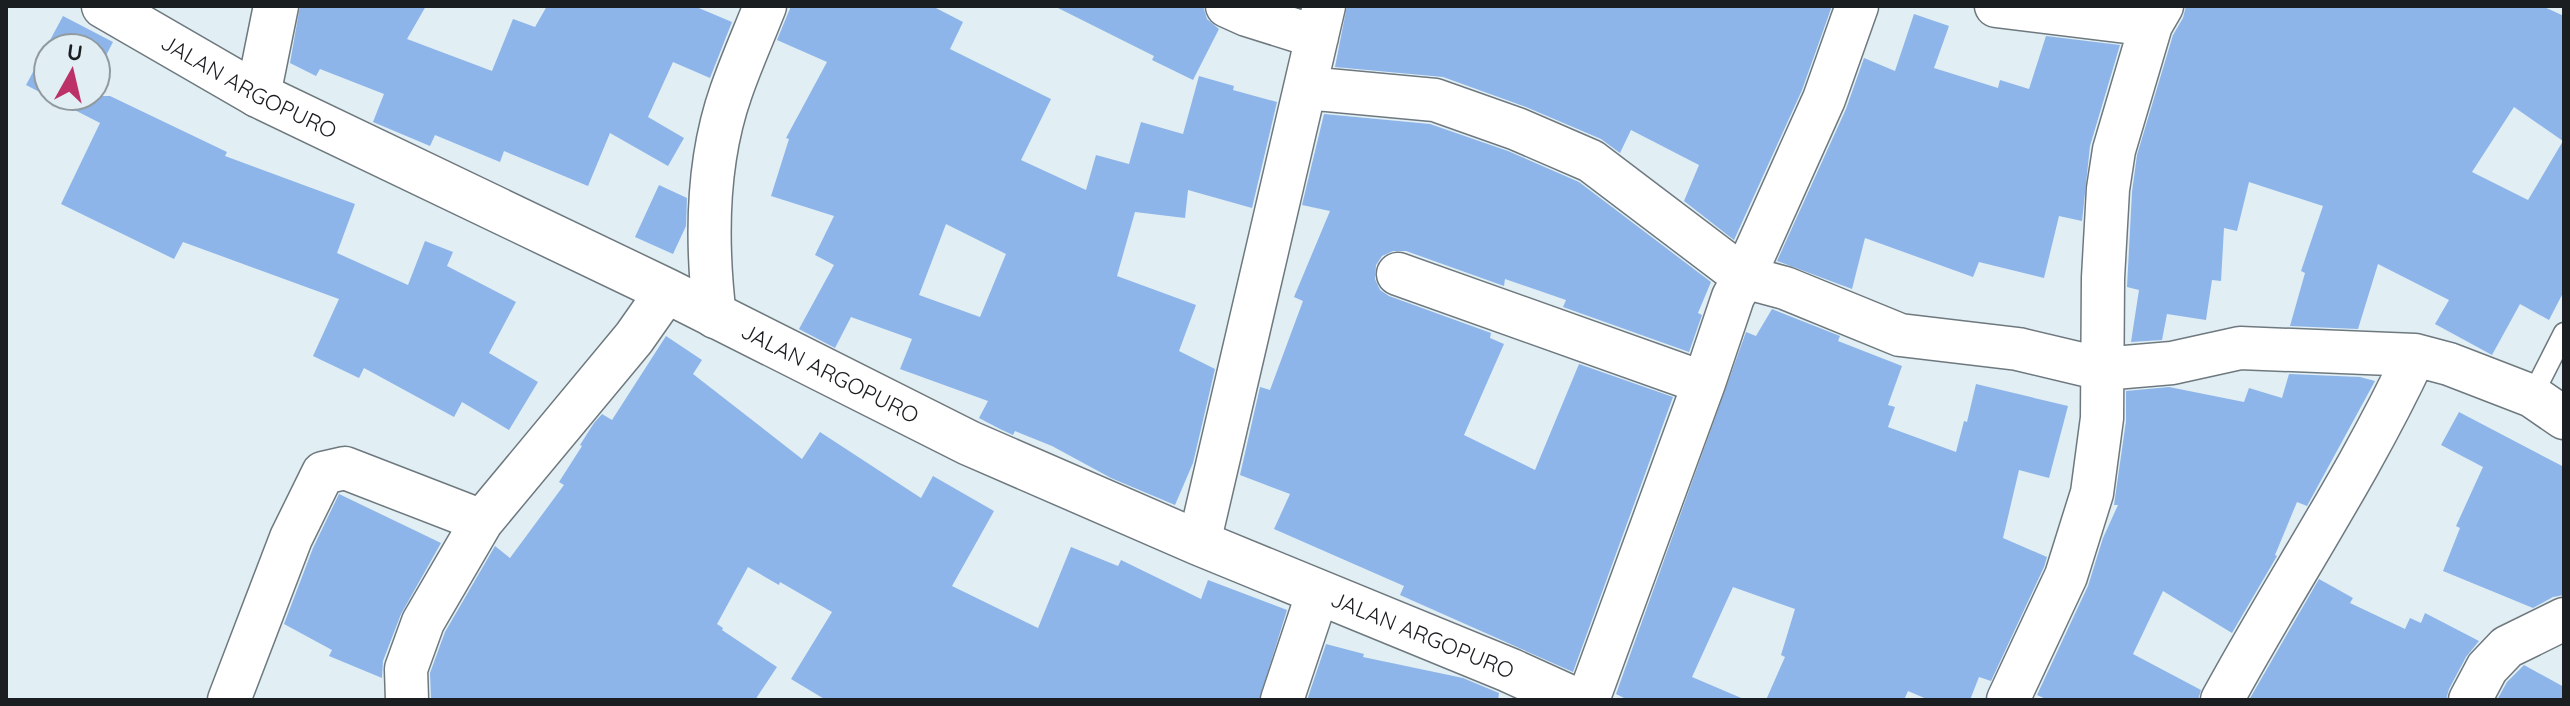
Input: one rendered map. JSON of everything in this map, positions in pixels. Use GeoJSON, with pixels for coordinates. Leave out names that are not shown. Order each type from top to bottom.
{"type":"FeatureCollection","features":[{"type":"Feature","properties":{"kind":"street","name":"JALAN ARGOPURO"},"geometry":{"type":"LineString","coordinates":[[104,6],[258,95],[667,291],[969,443],[1575,700]]}},
{"type":"Feature","properties":{"kind":"street"},"geometry":{"type":"LineString","coordinates":[[258,95],[276,6]]}},
{"type":"Feature","properties":{"kind":"street"},"geometry":{"type":"LineString","coordinates":[[715,317],[710,274],[714,157],[730,93],[765,6]]}},
{"type":"Feature","properties":{"kind":"street"},"geometry":{"type":"LineString","coordinates":[[1199,543],[1321,22],[1247,15],[1227,6]]}},
{"type":"Feature","properties":{"kind":"street"},"geometry":{"type":"LineString","coordinates":[[1588,700],[1733,297],[1824,99],[1857,6]]}},
{"type":"Feature","properties":{"kind":"street"},"geometry":{"type":"LineString","coordinates":[[1996,6],[2157,16],[2118,135],[2110,176],[2103,278],[2102,418],[2092,493],[2066,576],[2008,700]]}},
{"type":"Feature","properties":{"kind":"street"},"geometry":{"type":"LineString","coordinates":[[1306,88],[1435,100],[1529,134],[1591,161],[1744,277],[1785,288],[1900,335],[2018,349],[2102,369],[2172,363],[2240,348],[2415,355],[2461,368],[2548,407]]}},
{"type":"Feature","properties":{"kind":"street"},"geometry":{"type":"LineString","coordinates":[[1398,274],[1704,383]]}},
{"type":"Feature","properties":{"kind":"street"},"geometry":{"type":"LineString","coordinates":[[405,699],[406,669],[423,622],[482,521],[634,338],[667,291]]}},
{"type":"Feature","properties":{"kind":"street"},"geometry":{"type":"LineString","coordinates":[[2222,700],[2370,446],[2415,355]]}},
{"type":"Feature","properties":{"kind":"street"},"geometry":{"type":"LineString","coordinates":[[229,700],[291,538],[323,473],[345,468],[482,521]]}},
{"type":"Feature","properties":{"kind":"street"},"geometry":{"type":"LineString","coordinates":[[1282,700],[1318,592]]}},
{"type":"Feature","properties":{"kind":"street"},"geometry":{"type":"LineString","coordinates":[[2470,700],[2487,668],[2507,647],[2564,619]]}},
{"type":"Feature","properties":{"kind":"lane"},"geometry":{"type":"LineString","coordinates":[[2548,407],[2564,333]]}},
{"type":"Feature","properties":{"kind":"building"},"geometry":{"type":"Polygon","coordinates":[[[300,6],[426,6],[407,39],[492,71],[513,19],[535,27],[547,6],[694,6],[732,22],[710,78],[673,62],[648,117],[684,138],[668,166],[610,133],[588,186],[504,151],[500,162],[435,135],[430,146],[373,122],[384,94],[320,69],[316,76],[290,63],[300,6]]]}},
{"type":"Feature","properties":{"kind":"building"},"geometry":{"type":"Polygon","coordinates":[[[791,6],[932,6],[963,22],[950,49],[1051,99],[1021,160],[1086,190],[1096,155],[1129,164],[1141,122],[1183,134],[1199,76],[1234,86],[1233,90],[1277,102],[1252,208],[1188,190],[1185,218],[1135,212],[1117,276],[1196,305],[1179,351],[1215,369],[1193,463],[1175,505],[1111,478],[1052,446],[1015,431],[1013,435],[979,418],[988,401],[900,369],[912,339],[851,317],[835,348],[799,329],[834,265],[815,255],[834,216],[771,196],[789,139],[786,138],[827,62],[777,40],[791,6]],[[946,224],[919,295],[980,317],[1006,254],[946,224]]]}},
{"type":"Feature","properties":{"kind":"building"},"geometry":{"type":"Polygon","coordinates":[[[1054,6],[1203,6],[1207,19],[1219,29],[1193,80],[1152,60],[1154,56],[1054,6]]]}},
{"type":"Feature","properties":{"kind":"building"},"geometry":{"type":"Polygon","coordinates":[[[1347,6],[1832,6],[1802,90],[1734,240],[1684,201],[1699,165],[1631,130],[1620,153],[1601,139],[1443,77],[1335,67],[1347,6]]]}},
{"type":"Feature","properties":{"kind":"building"},"geometry":{"type":"Polygon","coordinates":[[[2186,6],[2542,6],[2564,16],[2564,291],[2549,320],[2520,304],[2492,355],[2435,324],[2449,300],[2378,264],[2358,329],[2290,326],[2305,273],[2301,271],[2323,206],[2249,182],[2237,231],[2224,228],[2221,281],[2212,280],[2206,320],[2167,314],[2162,340],[2131,342],[2139,290],[2127,287],[2137,155],[2173,35],[2186,6]],[[2514,107],[2472,172],[2528,200],[2563,141],[2514,107]]]}},
{"type":"Feature","properties":{"kind":"building"},"geometry":{"type":"Polygon","coordinates":[[[1914,14],[1949,26],[1934,68],[1998,88],[2000,80],[2029,89],[2046,36],[2120,45],[2090,146],[2082,221],[2059,216],[2044,278],[1979,262],[1973,277],[1865,238],[1852,289],[1777,261],[1846,109],[1864,58],[1895,71],[1914,14]]]}},
{"type":"Feature","properties":{"kind":"building"},"geometry":{"type":"Polygon","coordinates":[[[63,16],[94,32],[54,32],[63,16]]]}},
{"type":"Feature","properties":{"kind":"building"},"geometry":{"type":"Polygon","coordinates":[[[32,74],[32,88],[26,85],[32,74]]]}},
{"type":"Feature","properties":{"kind":"building"},"geometry":{"type":"Polygon","coordinates":[[[112,97],[227,152],[225,156],[355,204],[337,253],[408,285],[425,241],[453,252],[447,266],[516,302],[489,353],[538,382],[509,430],[462,402],[454,417],[364,368],[359,378],[313,356],[339,299],[183,242],[174,259],[61,204],[100,123],[79,112],[112,112],[112,97]]]}},
{"type":"Feature","properties":{"kind":"building"},"geometry":{"type":"Polygon","coordinates":[[[1324,114],[1430,124],[1508,151],[1579,182],[1711,282],[1698,313],[1702,315],[1689,352],[1563,307],[1566,300],[1505,279],[1504,286],[1406,251],[1393,251],[1382,256],[1376,265],[1375,279],[1380,290],[1389,296],[1491,333],[1490,338],[1504,344],[1464,435],[1535,470],[1579,364],[1673,397],[1573,672],[1400,595],[1404,586],[1274,529],[1290,494],[1240,475],[1260,387],[1270,390],[1303,301],[1294,297],[1330,211],[1302,205],[1324,114]]]}},
{"type":"Feature","properties":{"kind":"building"},"geometry":{"type":"Polygon","coordinates":[[[659,185],[687,198],[686,226],[673,254],[635,237],[659,185]]]}},
{"type":"Feature","properties":{"kind":"building"},"geometry":{"type":"Polygon","coordinates":[[[1772,309],[1840,336],[1838,341],[1902,366],[1888,405],[1895,407],[1888,427],[1956,452],[1976,384],[2068,406],[2049,478],[2019,470],[2003,538],[2047,557],[2044,567],[1991,681],[1979,677],[1970,700],[1929,700],[1908,691],[1904,700],[1766,700],[1785,657],[1781,655],[1795,609],[1733,587],[1692,677],[1746,700],[1628,700],[1616,694],[1746,332],[1756,336],[1772,309]]]}},
{"type":"Feature","properties":{"kind":"building"},"geometry":{"type":"Polygon","coordinates":[[[666,336],[702,360],[693,374],[802,459],[820,432],[921,498],[933,476],[994,511],[952,586],[1038,628],[1071,547],[1118,566],[1121,560],[1201,599],[1208,580],[1287,610],[1259,700],[826,700],[791,679],[832,612],[748,567],[717,624],[777,667],[755,700],[431,698],[430,673],[445,632],[495,546],[510,558],[564,485],[559,482],[594,423],[602,414],[612,420],[666,336]]]}},
{"type":"Feature","properties":{"kind":"building"},"geometry":{"type":"Polygon","coordinates":[[[2289,374],[2360,377],[2375,381],[2307,506],[2297,502],[2277,556],[2232,633],[2163,591],[2133,654],[2201,690],[2198,700],[2048,700],[2037,695],[2088,586],[2103,538],[2118,505],[2114,505],[2126,421],[2126,391],[2169,387],[2244,402],[2249,388],[2282,398],[2289,374]]]}},
{"type":"Feature","properties":{"kind":"building"},"geometry":{"type":"Polygon","coordinates":[[[2459,412],[2564,467],[2564,595],[2553,597],[2533,608],[2443,571],[2460,528],[2456,526],[2483,467],[2441,445],[2459,412]]]}},
{"type":"Feature","properties":{"kind":"building"},"geometry":{"type":"Polygon","coordinates":[[[339,494],[441,543],[401,614],[383,661],[382,678],[329,656],[332,650],[284,624],[313,548],[339,494]]]}},
{"type":"Feature","properties":{"kind":"building"},"geometry":{"type":"Polygon","coordinates":[[[2319,579],[2353,598],[2350,603],[2405,629],[2410,618],[2421,623],[2425,613],[2479,641],[2466,657],[2446,700],[2249,700],[2319,579]]]}},
{"type":"Feature","properties":{"kind":"building"},"geometry":{"type":"Polygon","coordinates":[[[1326,644],[1364,654],[1363,657],[1463,678],[1499,693],[1498,700],[1307,700],[1326,644]]]}},
{"type":"Feature","properties":{"kind":"building"},"geometry":{"type":"Polygon","coordinates":[[[2524,665],[2564,687],[2564,700],[2497,700],[2507,682],[2524,665]]]}}]}
